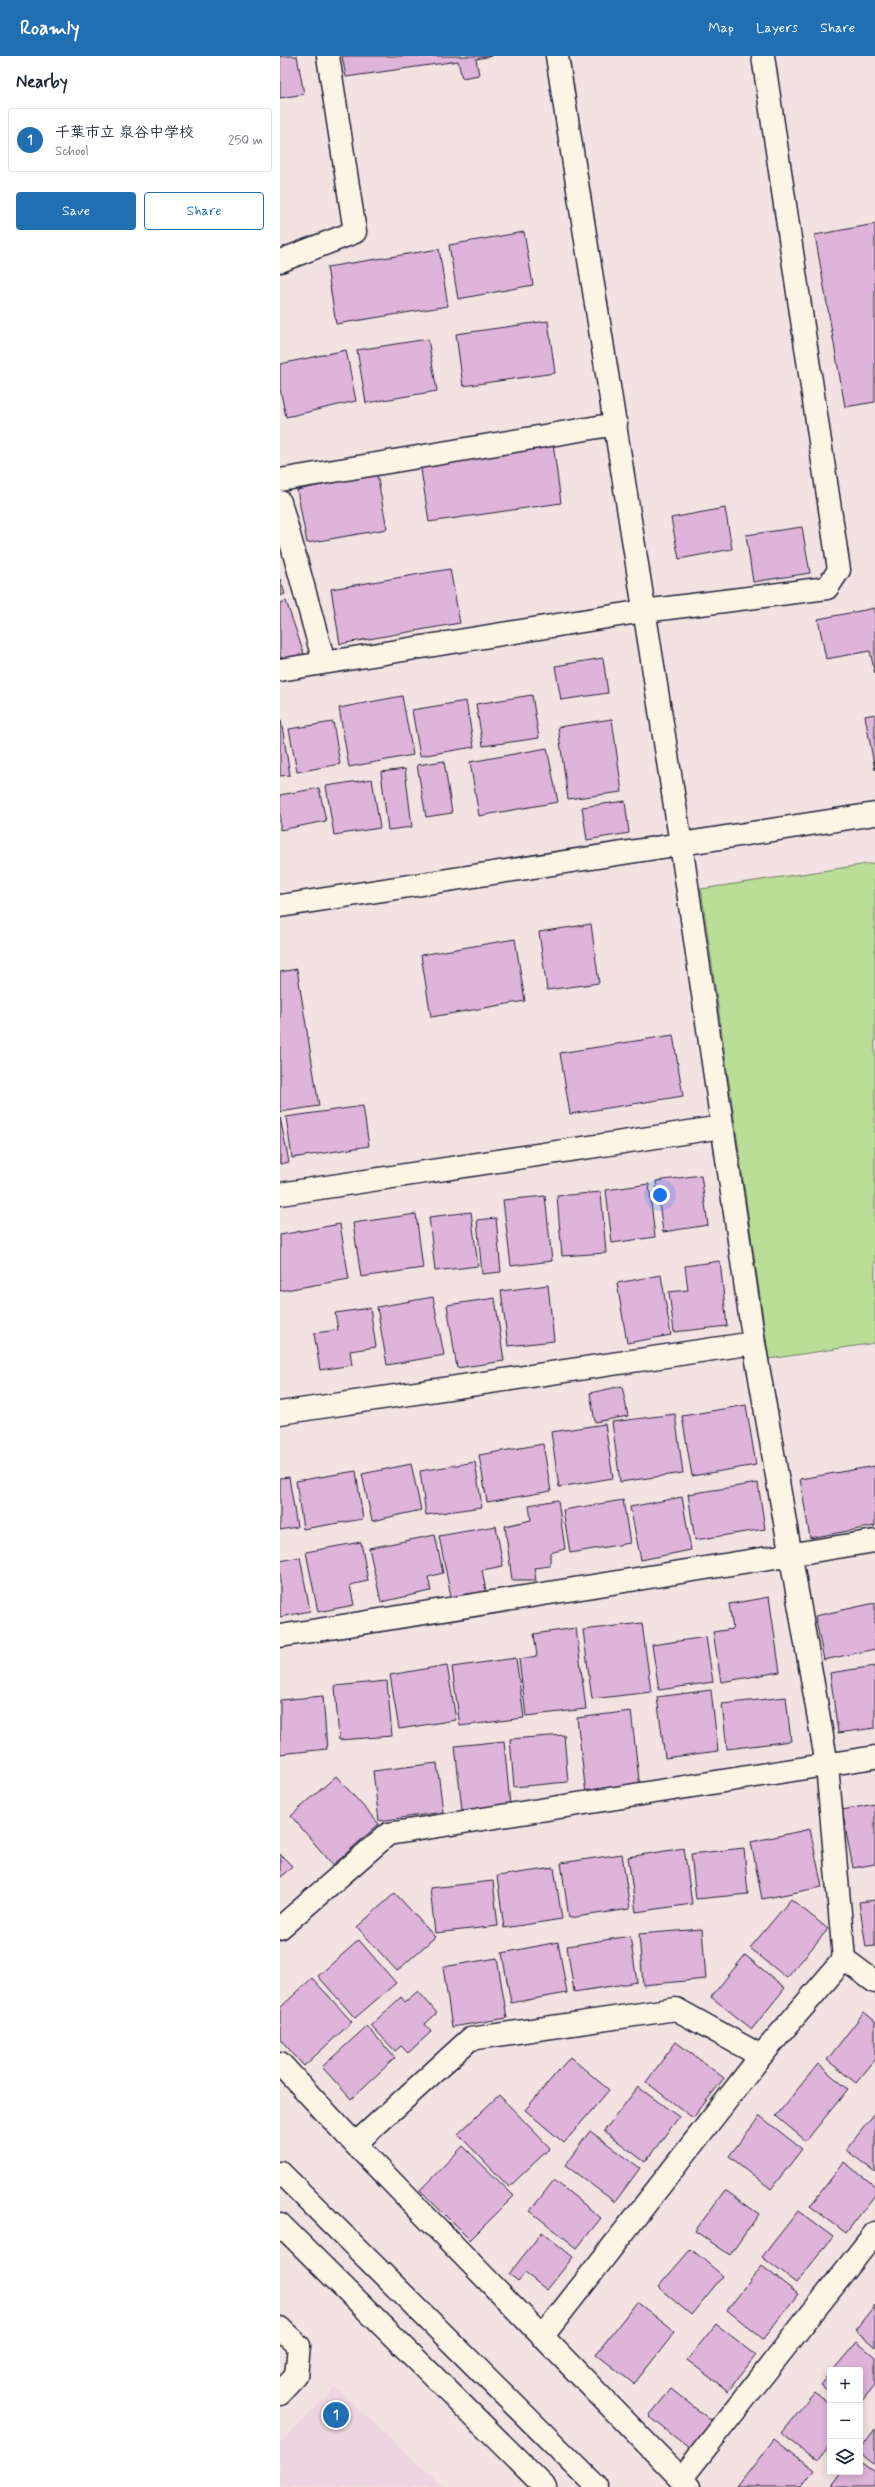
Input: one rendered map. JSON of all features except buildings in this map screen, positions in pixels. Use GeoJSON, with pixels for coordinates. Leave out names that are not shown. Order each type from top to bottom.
{"type":"FeatureCollection","features":[{"type":"Feature","properties":{"kind":"street"},"geometry":{"type":"LineString","coordinates":[[280,260],[355,232],[328,56]]}},
{"type":"Feature","properties":{"kind":"street"},"geometry":{"type":"LineString","coordinates":[[542,2337],[761,2056],[844,1959],[827,1764],[789,1555],[754,1343],[681,844],[557,56]]}},
{"type":"Feature","properties":{"kind":"street"},"geometry":{"type":"LineString","coordinates":[[280,670],[644,611],[827,588],[839,570],[763,56]]}},
{"type":"Feature","properties":{"kind":"street"},"geometry":{"type":"LineString","coordinates":[[280,480],[616,424]]}},
{"type":"Feature","properties":{"kind":"street"},"geometry":{"type":"LineString","coordinates":[[280,502],[324,662]]}},
{"type":"Feature","properties":{"kind":"street"},"geometry":{"type":"LineString","coordinates":[[280,906],[681,844],[728,839],[875,814]]}},
{"type":"Feature","properties":{"kind":"street"},"geometry":{"type":"LineString","coordinates":[[280,1194],[722,1127]]}},
{"type":"Feature","properties":{"kind":"street"},"geometry":{"type":"LineString","coordinates":[[280,1413],[754,1343]]}},
{"type":"Feature","properties":{"kind":"street"},"geometry":{"type":"LineString","coordinates":[[280,1636],[875,1541]]}},
{"type":"Feature","properties":{"kind":"street"},"geometry":{"type":"LineString","coordinates":[[280,1928],[388,1834],[875,1757]]}},
{"type":"Feature","properties":{"kind":"street"},"geometry":{"type":"LineString","coordinates":[[844,1959],[875,1982]]}},
{"type":"Feature","properties":{"kind":"street"},"geometry":{"type":"LineString","coordinates":[[355,2144],[470,2039],[676,2009],[761,2056]]}},
{"type":"Feature","properties":{"kind":"street"},"geometry":{"type":"LineString","coordinates":[[280,2063],[355,2144],[685,2483],[875,2233]]}},
{"type":"Feature","properties":{"kind":"street"},"geometry":{"type":"LineString","coordinates":[[280,2172],[597,2487]]}},
{"type":"Feature","properties":{"kind":"street"},"geometry":{"type":"LineString","coordinates":[[280,2224],[545,2487]]}},
{"type":"Feature","properties":{"kind":"street"},"geometry":{"type":"LineString","coordinates":[[280,2328],[299,2346],[296,2376],[280,2393]]}},
{"type":"Feature","properties":{"kind":"shaded area"},"geometry":{"type":"Polygon","coordinates":[[[335,2387],[443,2487],[280,2487],[280,2444],[335,2387]]]}},
{"type":"Feature","properties":{"kind":"green space"},"geometry":{"type":"Polygon","coordinates":[[[875,863],[875,1343],[769,1359],[701,889],[875,863]]]}},
{"type":"Feature","properties":{"kind":"place","name":"千葉市立 泉谷中学校"},"geometry":{"type":"Point","coordinates":[336,2415]}}]}
